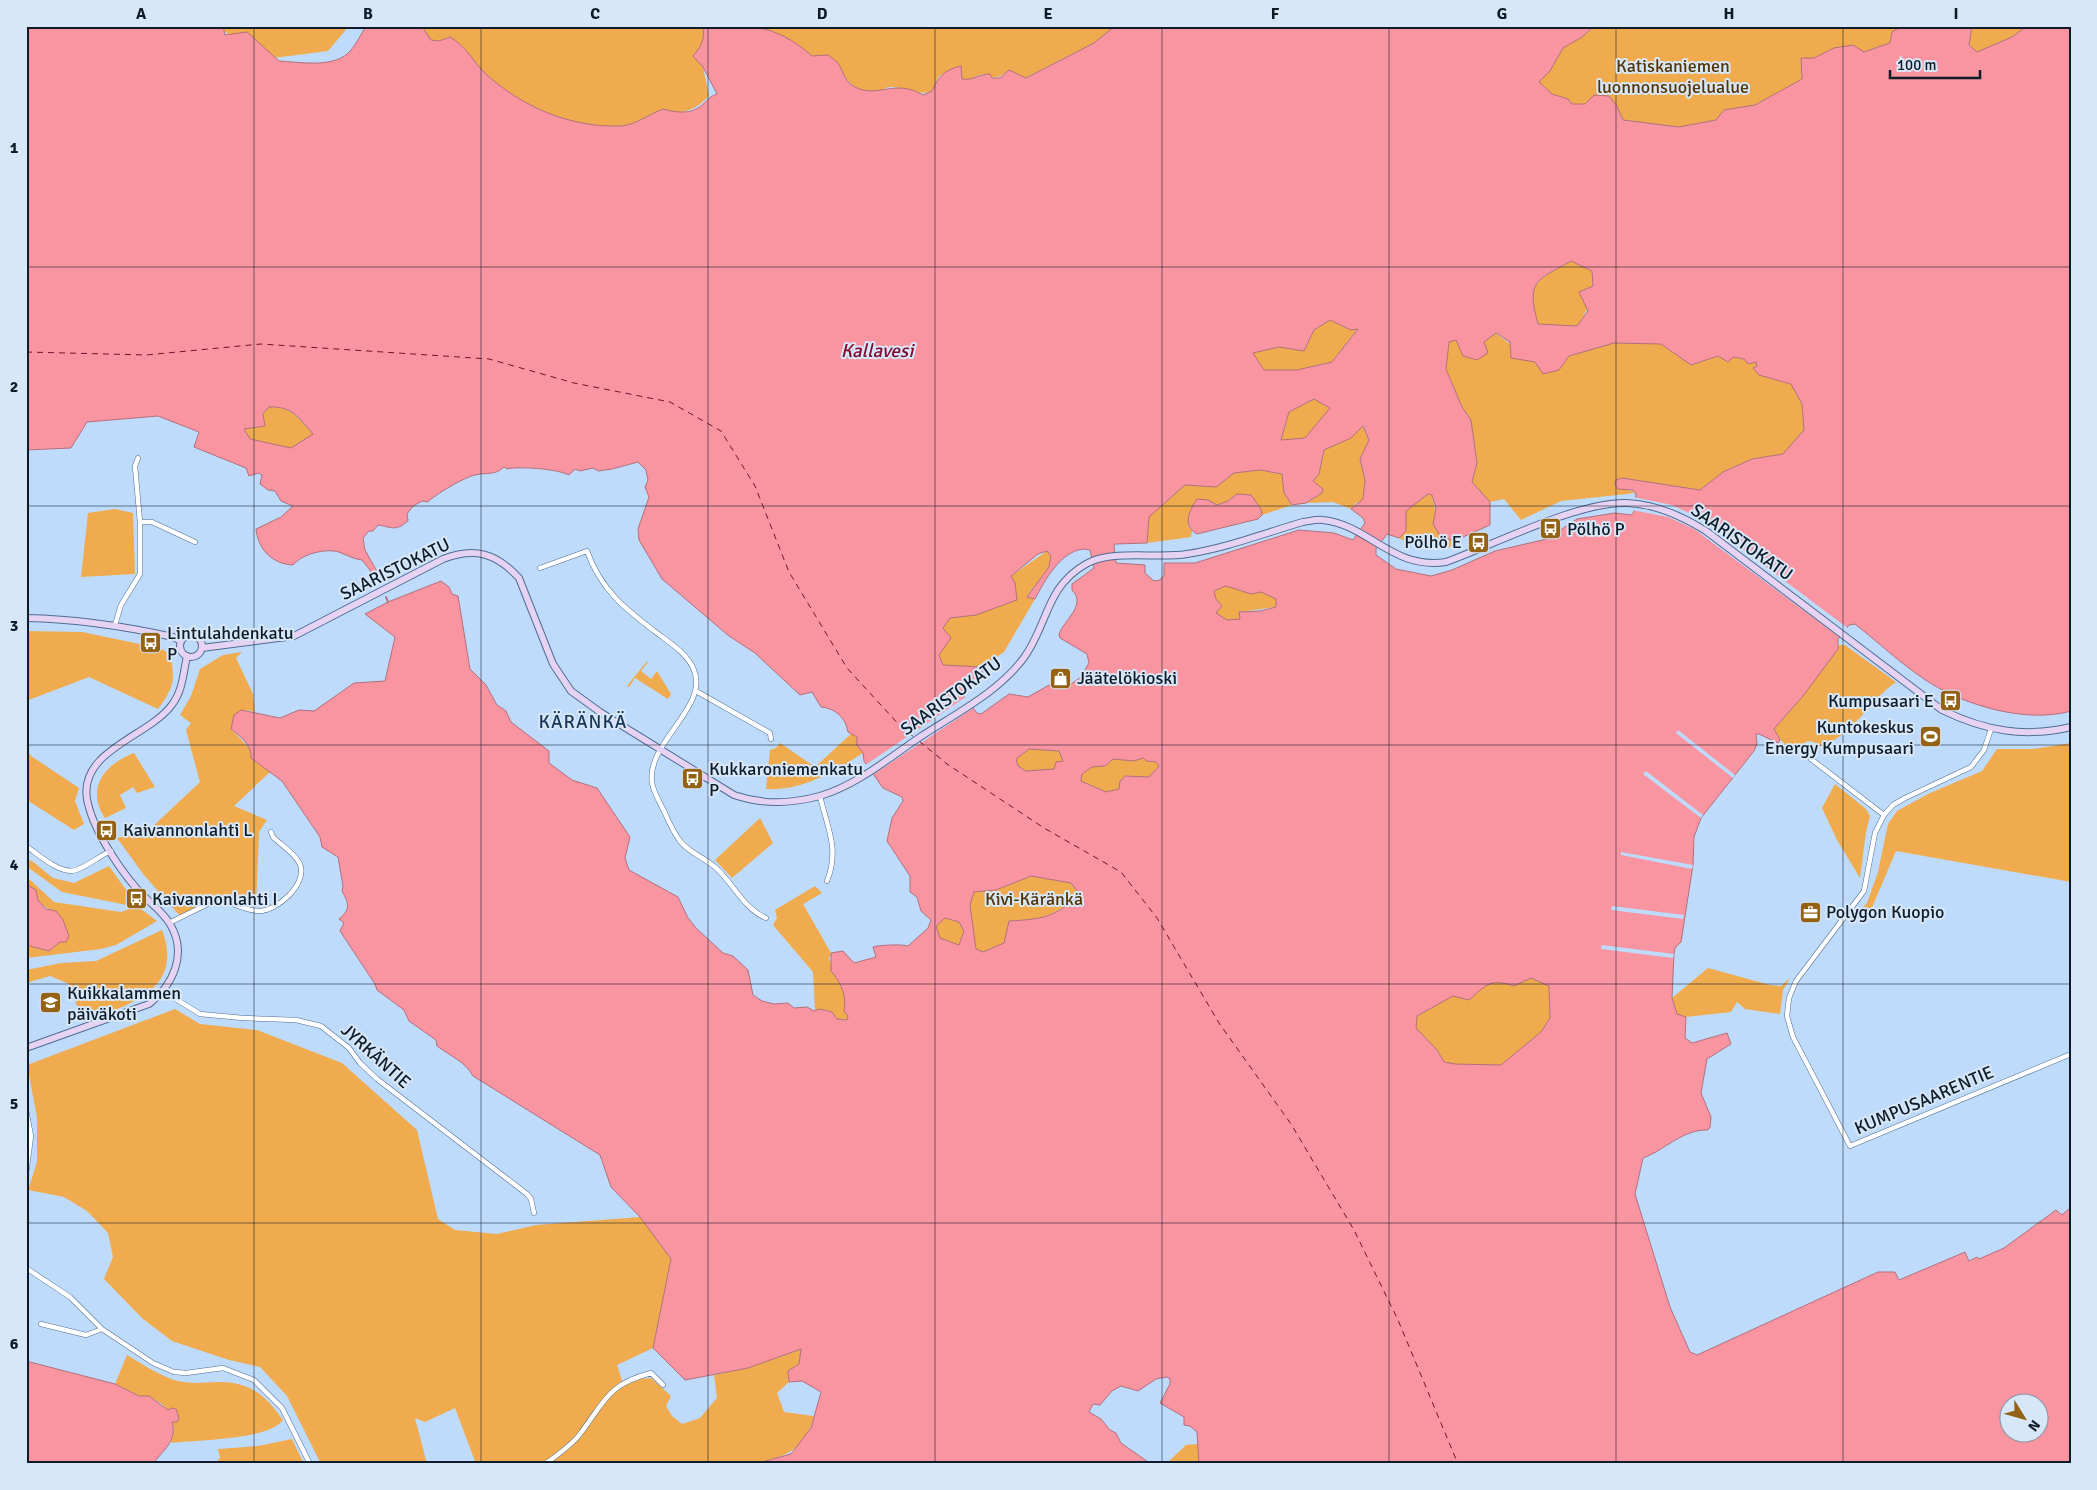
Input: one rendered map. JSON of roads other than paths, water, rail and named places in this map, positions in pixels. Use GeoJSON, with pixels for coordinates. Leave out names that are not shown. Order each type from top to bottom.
{"type":"FeatureCollection","features":[{"type":"Feature","properties":{"kind":"main road","name":"SAARISTOKATU"},"geometry":{"type":"LineString","coordinates":[[202,648],[294,636],[443,559],[463,552],[479,553],[492,557],[509,567],[519,578],[553,664],[571,691],[734,795],[753,801],[780,803],[820,796],[850,784],[996,687],[1024,658],[1040,629],[1058,586],[1072,572],[1088,562],[1122,557],[1197,552],[1321,519],[1350,528],[1385,550],[1414,562],[1432,564],[1446,562],[1560,518],[1593,508],[1626,503],[1652,507],[1690,521],[1942,710],[1991,729],[2035,733],[2071,727]]}},
{"type":"Feature","properties":{"kind":"main road"},"geometry":{"type":"LineString","coordinates":[[26,618],[63,618],[115,625],[173,637],[181,641]]}},
{"type":"Feature","properties":{"kind":"main road"},"geometry":{"type":"LineString","coordinates":[[189,635],[196,636],[201,641],[202,648],[196,656],[187,656],[182,652],[181,641],[189,635]]}},
{"type":"Feature","properties":{"kind":"main road"},"geometry":{"type":"LineString","coordinates":[[26,1048],[134,1011],[149,1004],[164,991],[174,975],[177,957],[175,936],[169,923],[135,887],[110,851],[89,810],[86,788],[94,766],[106,754],[157,722],[173,705],[182,683],[187,656]]}},
{"type":"Feature","properties":{"kind":"street"},"geometry":{"type":"LineString","coordinates":[[115,625],[120,605],[140,574],[140,522],[134,466],[138,458]]}},
{"type":"Feature","properties":{"kind":"street"},"geometry":{"type":"LineString","coordinates":[[140,522],[152,522],[195,542]]}},
{"type":"Feature","properties":{"kind":"street"},"geometry":{"type":"LineString","coordinates":[[540,568],[587,551],[594,570],[612,594],[684,655],[693,668],[696,691],[661,749],[652,770],[654,792],[679,840],[689,850],[722,873],[748,905],[759,915],[766,918]]}},
{"type":"Feature","properties":{"kind":"street"},"geometry":{"type":"LineString","coordinates":[[696,691],[770,733],[771,739]]}},
{"type":"Feature","properties":{"kind":"street","name":"KUMPUSAARENTIE"},"geometry":{"type":"LineString","coordinates":[[1991,729],[1984,750],[1971,767],[1905,798],[1893,805],[1884,815],[1875,832],[1864,891],[1796,981],[1787,1008],[1787,1016],[1793,1037],[1850,1146],[2071,1054]]}},
{"type":"Feature","properties":{"kind":"street"},"geometry":{"type":"LineString","coordinates":[[1809,749],[1811,759],[1884,815]]}},
{"type":"Feature","properties":{"kind":"street"},"geometry":{"type":"LineString","coordinates":[[820,796],[834,850],[833,868],[827,881]]}},
{"type":"Feature","properties":{"kind":"street"},"geometry":{"type":"LineString","coordinates":[[169,923],[214,902],[222,901],[252,910],[266,911],[289,895],[298,885],[302,870],[298,860],[272,837],[271,832]]}},
{"type":"Feature","properties":{"kind":"street"},"geometry":{"type":"LineString","coordinates":[[26,846],[61,869],[74,871],[110,851]]}},
{"type":"Feature","properties":{"kind":"street","name":"JYRKÄNTIE"},"geometry":{"type":"LineString","coordinates":[[164,991],[200,1014],[296,1020],[321,1026],[349,1048],[360,1063],[377,1079],[527,1194],[531,1199],[534,1213]]}},
{"type":"Feature","properties":{"kind":"street"},"geometry":{"type":"LineString","coordinates":[[26,1110],[31,1136],[26,1174]]}},
{"type":"Feature","properties":{"kind":"street"},"geometry":{"type":"LineString","coordinates":[[26,1268],[70,1297],[102,1329],[153,1363],[174,1372],[186,1373],[223,1368],[254,1380],[282,1408],[310,1464]]}},
{"type":"Feature","properties":{"kind":"street"},"geometry":{"type":"LineString","coordinates":[[41,1324],[86,1335],[102,1329]]}},
{"type":"Feature","properties":{"kind":"street"},"geometry":{"type":"LineString","coordinates":[[545,1464],[576,1439],[598,1406],[620,1384],[638,1375],[651,1373],[663,1385]]}},
{"type":"Feature","properties":{"kind":"water","name":"Kallavesi"},"geometry":{"type":"Polygon","coordinates":[[[26,26],[223,26],[225,35],[247,32],[279,61],[317,63],[336,60],[344,56],[351,50],[366,26],[416,26],[423,28],[431,40],[439,41],[450,37],[456,41],[487,75],[516,97],[532,106],[566,119],[602,126],[621,126],[637,122],[663,109],[680,112],[692,111],[717,94],[703,67],[693,56],[703,38],[702,26],[760,28],[773,32],[798,45],[812,56],[828,55],[837,62],[848,82],[855,87],[871,91],[903,88],[923,95],[932,91],[937,81],[946,72],[961,66],[962,79],[990,74],[992,78],[1000,78],[1009,70],[1026,78],[1094,43],[1115,26],[1594,26],[1582,37],[1563,48],[1550,71],[1539,82],[1552,94],[1568,99],[1572,104],[1585,104],[1594,95],[1609,96],[1617,106],[1623,120],[1679,127],[1716,120],[1724,110],[1755,105],[1802,79],[1801,58],[1814,58],[1834,48],[1853,45],[1864,52],[1890,43],[1892,32],[1902,26],[1972,26],[1969,45],[1977,52],[2012,37],[2027,26],[2071,26],[2071,711],[2034,715],[1995,710],[1975,704],[1957,697],[1924,679],[1855,624],[1849,625],[1838,639],[1838,649],[1803,696],[1774,729],[1780,740],[1778,743],[1756,734],[1757,744],[1754,751],[1701,818],[1694,837],[1693,865],[1681,942],[1675,948],[1674,954],[1672,998],[1677,1014],[1686,1017],[1685,1038],[1692,1043],[1727,1033],[1731,1044],[1707,1059],[1701,1093],[1711,1117],[1710,1127],[1708,1130],[1682,1136],[1643,1158],[1635,1194],[1670,1307],[1690,1352],[1697,1355],[1878,1272],[1895,1272],[1899,1280],[1965,1252],[1969,1261],[1977,1257],[1979,1259],[2004,1248],[2056,1210],[2062,1215],[2071,1207],[2071,1464],[1199,1464],[1197,1432],[1190,1426],[1184,1425],[1184,1417],[1160,1403],[1170,1384],[1170,1379],[1167,1377],[1156,1379],[1138,1391],[1121,1386],[1112,1391],[1100,1405],[1093,1404],[1089,1412],[1101,1419],[1110,1430],[1116,1433],[1121,1443],[1151,1464],[755,1464],[791,1454],[811,1428],[821,1392],[802,1381],[789,1382],[788,1371],[799,1364],[801,1349],[748,1368],[685,1380],[653,1348],[671,1259],[640,1217],[611,1187],[600,1155],[473,1076],[462,1063],[437,1046],[436,1040],[409,1021],[404,1010],[377,990],[340,931],[344,923],[339,919],[346,912],[348,906],[342,891],[343,886],[338,857],[322,847],[320,837],[282,781],[251,758],[250,749],[242,738],[231,729],[234,715],[241,710],[280,718],[299,710],[314,711],[354,683],[385,681],[395,637],[365,614],[388,602],[441,581],[449,587],[452,594],[458,596],[470,669],[486,685],[497,705],[506,711],[511,722],[549,751],[549,763],[572,780],[597,788],[630,837],[625,858],[629,870],[678,897],[688,918],[697,929],[723,953],[733,956],[748,970],[753,995],[762,1001],[774,1004],[788,1003],[794,1008],[807,1007],[814,1011],[820,1009],[832,1012],[837,1019],[847,1020],[848,1016],[844,1011],[845,1000],[842,990],[838,980],[831,971],[831,953],[843,951],[854,963],[876,957],[873,947],[890,945],[908,946],[928,928],[931,920],[921,911],[917,897],[910,892],[910,876],[887,841],[892,818],[903,801],[902,797],[883,788],[864,761],[863,753],[857,745],[857,737],[848,732],[845,722],[839,715],[831,709],[821,707],[812,692],[800,695],[755,653],[729,636],[662,579],[639,540],[638,529],[649,497],[645,487],[648,480],[646,470],[638,462],[598,471],[593,468],[580,471],[575,469],[569,475],[548,470],[507,469],[504,467],[494,473],[470,476],[428,502],[422,501],[413,506],[407,514],[408,521],[400,527],[393,528],[378,525],[373,531],[369,531],[363,538],[365,550],[379,575],[372,577],[370,570],[362,560],[339,552],[314,553],[302,558],[293,565],[279,562],[267,554],[260,543],[256,529],[281,517],[293,506],[281,501],[275,491],[268,490],[260,484],[262,475],[258,473],[249,476],[246,468],[194,447],[199,432],[158,416],[87,422],[71,448],[26,450],[26,26]],[[1571,261],[1549,273],[1537,284],[1533,298],[1538,324],[1577,326],[1588,311],[1579,292],[1593,286],[1592,271],[1571,261]],[[1330,320],[1314,330],[1304,351],[1279,347],[1253,353],[1264,370],[1297,370],[1332,362],[1358,329],[1351,330],[1330,320]],[[1496,333],[1484,342],[1488,353],[1477,360],[1463,356],[1456,340],[1449,342],[1446,369],[1462,407],[1471,420],[1477,463],[1472,482],[1490,502],[1490,525],[1454,541],[1440,536],[1433,524],[1436,508],[1432,495],[1428,494],[1406,511],[1406,531],[1399,538],[1387,534],[1376,549],[1376,555],[1396,569],[1431,576],[1452,570],[1495,551],[1547,539],[1577,519],[1615,513],[1631,515],[1634,512],[1636,493],[1632,490],[1618,489],[1615,485],[1616,480],[1622,478],[1700,490],[1723,472],[1752,459],[1783,454],[1804,430],[1802,404],[1791,384],[1759,375],[1753,368],[1757,366],[1756,362],[1748,364],[1744,359],[1733,357],[1728,362],[1718,356],[1691,365],[1661,344],[1614,343],[1569,356],[1559,370],[1543,374],[1535,362],[1511,358],[1510,342],[1496,333]],[[1314,399],[1289,412],[1281,440],[1305,438],[1330,408],[1314,399]],[[269,407],[263,414],[265,426],[244,429],[250,439],[291,448],[313,434],[294,414],[283,408],[269,407]],[[1363,426],[1351,438],[1324,450],[1319,474],[1313,481],[1323,489],[1322,493],[1306,503],[1292,505],[1284,493],[1282,474],[1260,470],[1234,473],[1216,487],[1185,485],[1149,517],[1147,543],[1115,544],[1116,563],[1145,565],[1145,573],[1154,581],[1160,580],[1164,575],[1164,563],[1195,563],[1299,530],[1334,533],[1353,540],[1365,523],[1363,518],[1351,509],[1363,499],[1365,480],[1360,459],[1369,440],[1363,426]],[[1083,549],[1067,555],[1054,568],[1035,599],[1027,597],[1049,567],[1051,556],[1047,551],[1038,554],[1011,576],[1015,583],[1017,600],[976,615],[950,618],[943,628],[951,638],[939,655],[943,665],[982,667],[983,675],[963,691],[963,695],[977,713],[981,714],[1009,694],[1028,697],[1051,684],[1071,684],[1081,677],[1089,663],[1087,654],[1060,638],[1059,634],[1076,607],[1077,601],[1072,590],[1072,584],[1094,568],[1090,550],[1083,549]],[[1226,586],[1214,591],[1216,599],[1222,606],[1216,613],[1227,620],[1240,619],[1239,612],[1260,611],[1276,607],[1276,599],[1261,592],[1251,594],[1226,586]],[[1029,749],[1016,759],[1018,766],[1026,771],[1054,769],[1056,762],[1063,761],[1059,751],[1029,749]],[[1143,758],[1134,761],[1113,759],[1105,766],[1092,767],[1082,774],[1081,781],[1106,792],[1119,789],[1120,781],[1125,776],[1149,777],[1159,766],[1156,762],[1147,761],[1143,758]],[[1031,876],[996,890],[974,892],[970,905],[976,949],[983,952],[1004,943],[1009,921],[1047,916],[1071,903],[1080,895],[1071,883],[1031,876]],[[945,918],[936,926],[940,938],[959,945],[964,931],[959,922],[945,918]],[[1531,978],[1514,986],[1489,984],[1469,1000],[1453,996],[1417,1016],[1416,1028],[1437,1050],[1444,1062],[1501,1065],[1541,1032],[1550,1018],[1549,986],[1531,978]]]}},
{"type":"Feature","properties":{"kind":"water"},"geometry":{"type":"Polygon","coordinates":[[[1237,494],[1251,495],[1261,509],[1262,515],[1258,519],[1197,534],[1192,531],[1188,518],[1197,499],[1208,500],[1217,505],[1228,501],[1237,494]]]}},
{"type":"Feature","properties":{"kind":"water"},"geometry":{"type":"Polygon","coordinates":[[[26,884],[36,890],[38,900],[46,909],[56,911],[63,920],[69,936],[66,942],[60,942],[49,951],[26,945],[26,884]]]}},
{"type":"Feature","properties":{"kind":"water"},"geometry":{"type":"Polygon","coordinates":[[[26,1361],[115,1384],[139,1396],[149,1396],[168,1410],[176,1409],[179,1418],[177,1422],[172,1422],[173,1435],[171,1440],[153,1464],[26,1464],[26,1361]]]}},
{"type":"Feature","properties":{"kind":"waterway"},"geometry":{"type":"LineString","coordinates":[[377,576],[379,580]]}},
{"type":"Feature","properties":{"kind":"waterway"},"geometry":{"type":"LineString","coordinates":[[386,597],[388,602]]}},
{"type":"Feature","properties":{"kind":"place","name":"Pölhö P"},"geometry":{"type":"Point","coordinates":[1551,529]}},
{"type":"Feature","properties":{"kind":"place","name":"Pölhö E"},"geometry":{"type":"Point","coordinates":[1478,542]}},
{"type":"Feature","properties":{"kind":"place","name":"Lintulahdenkatu P"},"geometry":{"type":"Point","coordinates":[151,643]}},
{"type":"Feature","properties":{"kind":"place","name":"Jäätelökioski"},"geometry":{"type":"Point","coordinates":[1061,678]}},
{"type":"Feature","properties":{"kind":"place","name":"Kumpusaari E"},"geometry":{"type":"Point","coordinates":[1950,701]}},
{"type":"Feature","properties":{"kind":"place","name":"Kuntokeskus Energy Kumpusaari"},"geometry":{"type":"Point","coordinates":[1930,737]}},
{"type":"Feature","properties":{"kind":"place","name":"Kukkaroniemenkatu P"},"geometry":{"type":"Point","coordinates":[693,779]}},
{"type":"Feature","properties":{"kind":"place","name":"Kaivannonlahti L"},"geometry":{"type":"Point","coordinates":[107,830]}},
{"type":"Feature","properties":{"kind":"place","name":"Kaivannonlahti I"},"geometry":{"type":"Point","coordinates":[136,899]}},
{"type":"Feature","properties":{"kind":"place","name":"Polygon Kuopio"},"geometry":{"type":"Point","coordinates":[1810,912]}},
{"type":"Feature","properties":{"kind":"place","name":"Kuikkalammen päiväkoti"},"geometry":{"type":"Point","coordinates":[51,1003]}},
{"type":"Feature","properties":{"kind":"district","name":"KÄRÄNKÄ"},"geometry":{"type":"Point","coordinates":[583,721]}},
{"type":"Feature","properties":{"kind":"park label","name":"Katiskaniemen luonnonsuojelualue"},"geometry":{"type":"Point","coordinates":[1673,76]}},
{"type":"Feature","properties":{"kind":"park label","name":"Kivi-Käränkä"},"geometry":{"type":"Point","coordinates":[1034,899]}}]}
